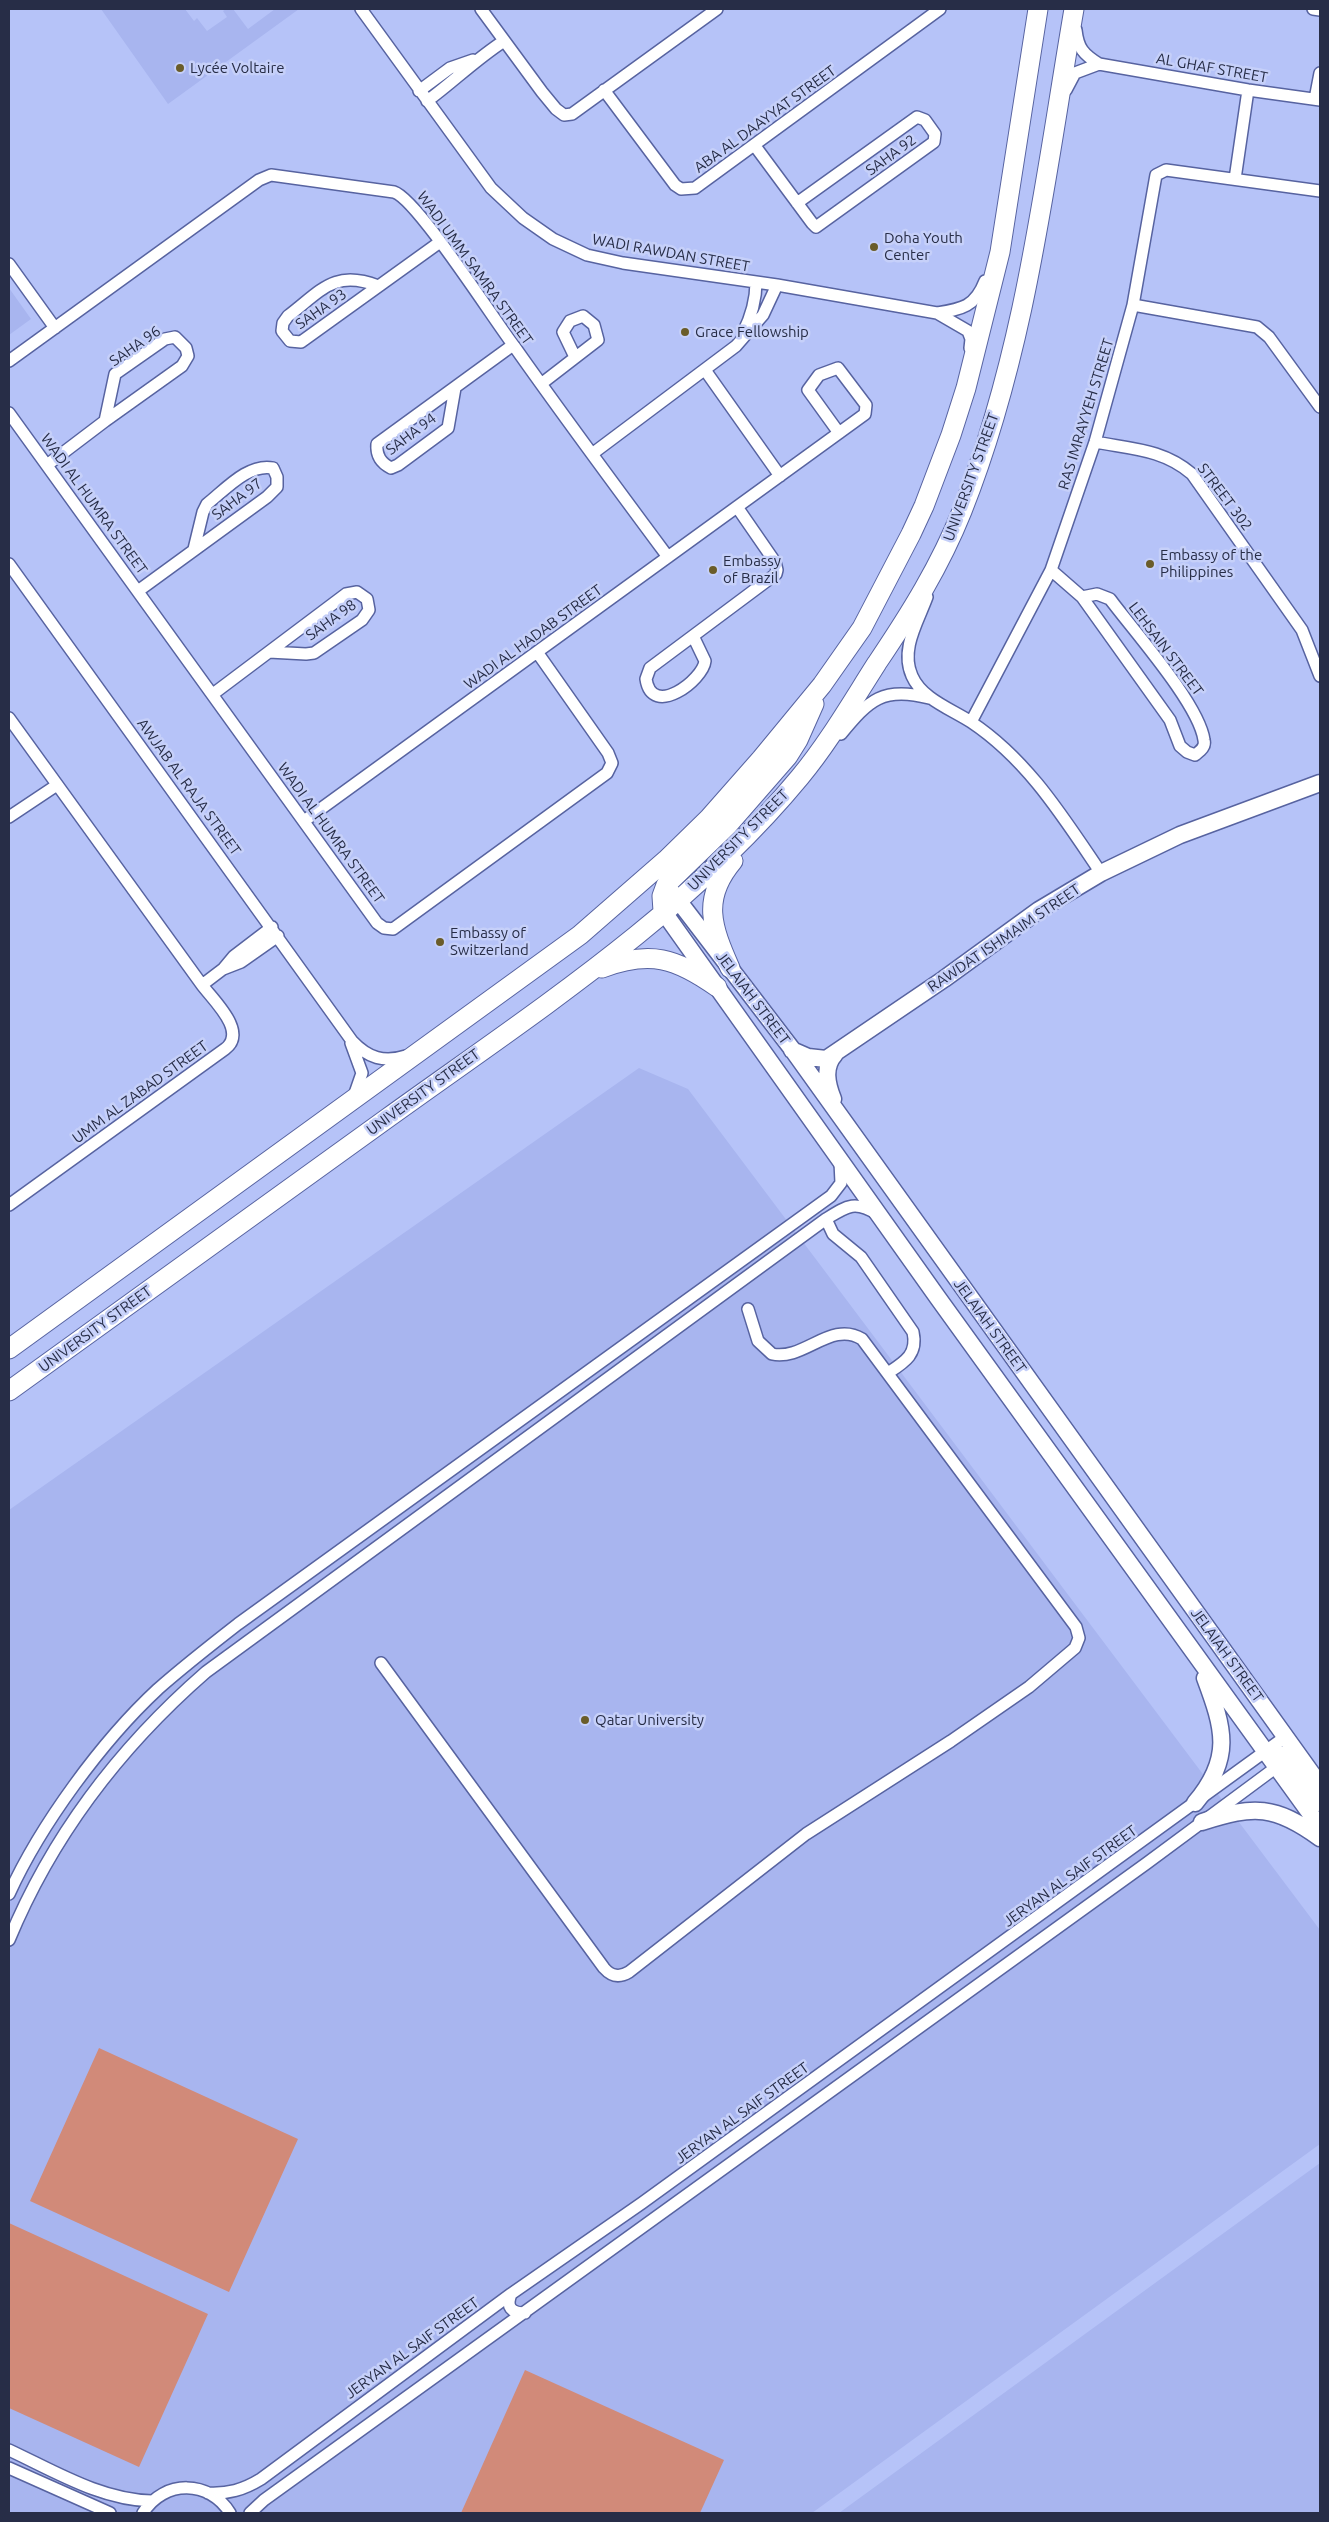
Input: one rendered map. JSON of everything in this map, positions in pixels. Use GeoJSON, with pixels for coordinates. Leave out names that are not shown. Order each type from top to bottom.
{"type":"FeatureCollection","features":[{"type":"Feature","properties":{"kind":"main road","name":"UNIVERSITY STREET"},"geometry":{"type":"LineString","coordinates":[[666,885],[709,818],[822,685],[862,628],[921,513],[952,435],[966,388],[1000,252],[1038,9]]}},
{"type":"Feature","properties":{"kind":"main road","name":"UNIVERSITY STREET"},"geometry":{"type":"LineString","coordinates":[[9,1349],[580,935],[746,836],[799,778],[836,726],[920,599],[961,513],[972,484],[1011,355],[1033,259],[1074,9]]}},
{"type":"Feature","properties":{"kind":"main road","name":"RAWDAT ISHMAIM STREET"},"geometry":{"type":"LineString","coordinates":[[792,1049],[818,1060],[826,1059],[1039,910],[1101,873],[1180,834],[1320,783]]}},
{"type":"Feature","properties":{"kind":"main road"},"geometry":{"type":"LineString","coordinates":[[730,968],[716,935],[713,898],[719,880],[744,846],[746,836]]}},
{"type":"Feature","properties":{"kind":"main road"},"geometry":{"type":"LineString","coordinates":[[663,911],[662,896],[666,885]]}},
{"type":"Feature","properties":{"kind":"main road","name":"JELAIAH STREET"},"geometry":{"type":"LineString","coordinates":[[666,885],[792,1049],[838,1113],[1287,1760],[1320,1827]]}},
{"type":"Feature","properties":{"kind":"main road","name":"UNIVERSITY STREET"},"geometry":{"type":"LineString","coordinates":[[9,1391],[589,973],[663,911]]}},
{"type":"Feature","properties":{"kind":"main road","name":"JELAIAH STREET"},"geometry":{"type":"LineString","coordinates":[[663,911],[1198,1659],[1275,1744]]}},
{"type":"Feature","properties":{"kind":"main road"},"geometry":{"type":"LineString","coordinates":[[589,973],[625,960],[648,957],[678,963],[717,987]]}},
{"type":"Feature","properties":{"kind":"main road"},"geometry":{"type":"LineString","coordinates":[[835,1054],[828,1064],[827,1072],[830,1091],[838,1113]]}},
{"type":"Feature","properties":{"kind":"main road"},"geometry":{"type":"LineString","coordinates":[[1125,1558],[1136,1560],[1143,1566],[1275,1744],[1283,1750],[1287,1760],[1320,1803]]}},
{"type":"Feature","properties":{"kind":"main road"},"geometry":{"type":"LineString","coordinates":[[1195,1803],[1208,1788],[1222,1752],[1219,1720],[1198,1659]]}},
{"type":"Feature","properties":{"kind":"main road","name":"JELAIAH STREET"},"geometry":{"type":"LineString","coordinates":[[1287,1760],[1320,1785]]}},
{"type":"Feature","properties":{"kind":"main road"},"geometry":{"type":"LineString","coordinates":[[1202,1822],[1240,1810],[1263,1810],[1290,1820],[1320,1838]]}},
{"type":"Feature","properties":{"kind":"street","name":"WADI RAWDAN STREET"},"geometry":{"type":"LineString","coordinates":[[361,9],[419,91],[492,188],[523,218],[553,239],[587,255],[623,263],[756,282],[937,313],[963,308],[975,300],[1000,252]]}},
{"type":"Feature","properties":{"kind":"street"},"geometry":{"type":"LineString","coordinates":[[481,9],[552,103],[564,115],[572,114],[717,9]]}},
{"type":"Feature","properties":{"kind":"street","name":"ABA AL DAAYYAT STREET"},"geometry":{"type":"LineString","coordinates":[[604,90],[675,185],[682,189],[695,188],[940,9]]}},
{"type":"Feature","properties":{"kind":"street"},"geometry":{"type":"LineString","coordinates":[[1074,9],[1078,45],[1084,54],[1099,64]]}},
{"type":"Feature","properties":{"kind":"street"},"geometry":{"type":"LineString","coordinates":[[1313,9],[1320,10]]}},
{"type":"Feature","properties":{"kind":"street"},"geometry":{"type":"LineString","coordinates":[[427,101],[457,79],[477,59],[504,41]]}},
{"type":"Feature","properties":{"kind":"street"},"geometry":{"type":"LineString","coordinates":[[419,91],[450,68],[477,59]]}},
{"type":"Feature","properties":{"kind":"street"},"geometry":{"type":"LineString","coordinates":[[1054,122],[1067,87],[1075,73],[1099,64]]}},
{"type":"Feature","properties":{"kind":"street","name":"AL GHAF STREET"},"geometry":{"type":"LineString","coordinates":[[1099,64],[1248,90],[1318,99]]}},
{"type":"Feature","properties":{"kind":"street"},"geometry":{"type":"LineString","coordinates":[[1318,99],[1320,73]]}},
{"type":"Feature","properties":{"kind":"street"},"geometry":{"type":"LineString","coordinates":[[1235,179],[1248,90]]}},
{"type":"Feature","properties":{"kind":"street","name":"SAHA 92"},"geometry":{"type":"LineString","coordinates":[[755,146],[797,204],[816,227],[934,142],[935,134],[925,120],[917,117],[797,204]]}},
{"type":"Feature","properties":{"kind":"street","name":"RAS IMRAYYEH STREET"},"geometry":{"type":"LineString","coordinates":[[971,722],[1051,570],[1095,442],[1133,305],[1156,175],[1166,170],[1320,191]]}},
{"type":"Feature","properties":{"kind":"street","name":"WADI UMM SAMRA STREET"},"geometry":{"type":"LineString","coordinates":[[9,362],[259,180],[271,175],[400,194],[440,242],[668,557]]}},
{"type":"Feature","properties":{"kind":"street","name":"SAHA 93"},"geometry":{"type":"LineString","coordinates":[[378,286],[363,280],[344,279],[330,284],[288,316],[282,323],[282,331],[290,341],[301,342],[440,242]]}},
{"type":"Feature","properties":{"kind":"street"},"geometry":{"type":"LineString","coordinates":[[9,264],[55,328]]}},
{"type":"Feature","properties":{"kind":"street"},"geometry":{"type":"LineString","coordinates":[[736,346],[750,320],[756,297],[756,282]]}},
{"type":"Feature","properties":{"kind":"street"},"geometry":{"type":"LineString","coordinates":[[592,454],[736,346],[763,315],[777,286]]}},
{"type":"Feature","properties":{"kind":"street"},"geometry":{"type":"LineString","coordinates":[[1133,305],[1235,322],[1257,328],[1269,337],[1320,407]]}},
{"type":"Feature","properties":{"kind":"street","name":"WADI RAWDAN STREET"},"geometry":{"type":"LineString","coordinates":[[937,313],[968,331],[971,339],[966,367],[966,388]]}},
{"type":"Feature","properties":{"kind":"street","name":"SAHA 96"},"geometry":{"type":"LineString","coordinates":[[47,465],[182,366],[188,356],[182,343],[175,337],[165,339],[115,374],[105,421]]}},
{"type":"Feature","properties":{"kind":"street","name":"SAHA 94"},"geometry":{"type":"LineString","coordinates":[[455,388],[448,428],[398,465],[391,468],[384,464],[377,455],[377,444],[513,345]]}},
{"type":"Feature","properties":{"kind":"street"},"geometry":{"type":"LineString","coordinates":[[541,384],[575,358]]}},
{"type":"Feature","properties":{"kind":"street","name":"WADI AL HADAB STREET"},"geometry":{"type":"LineString","coordinates":[[304,821],[737,508],[865,414],[867,410],[838,368],[819,375],[808,390],[839,433]]}},
{"type":"Feature","properties":{"kind":"street"},"geometry":{"type":"LineString","coordinates":[[705,370],[780,476]]}},
{"type":"Feature","properties":{"kind":"street","name":"WADI AL HUMRA STREET"},"geometry":{"type":"LineString","coordinates":[[9,413],[377,923],[384,928],[393,929],[409,918],[607,773],[612,763],[608,753],[537,652]]}},
{"type":"Feature","properties":{"kind":"street","name":"STREET 302"},"geometry":{"type":"LineString","coordinates":[[1095,442],[1163,455],[1178,462],[1192,474],[1302,630],[1320,676]]}},
{"type":"Feature","properties":{"kind":"street","name":"SAHA 97"},"geometry":{"type":"LineString","coordinates":[[138,591],[277,487],[278,477],[273,468],[262,466],[248,472],[207,504],[203,512],[194,549]]}},
{"type":"Feature","properties":{"kind":"street"},"geometry":{"type":"LineString","coordinates":[[693,636],[705,661],[702,672],[670,697],[653,694],[646,678],[650,668],[693,636],[773,577],[777,570],[775,562],[737,508]]}},
{"type":"Feature","properties":{"kind":"street","name":"AWJAB AL RAJA STREET"},"geometry":{"type":"LineString","coordinates":[[9,564],[343,1029],[358,1047],[378,1059],[389,1060],[399,1058],[430,1045]]}},
{"type":"Feature","properties":{"kind":"street","name":"LEHSAIN STREET"},"geometry":{"type":"LineString","coordinates":[[1051,570],[1082,597],[1170,720],[1180,746],[1187,752],[1195,755],[1203,749],[1205,741],[1194,710],[1110,599],[1097,594],[1082,597]]}},
{"type":"Feature","properties":{"kind":"street"},"geometry":{"type":"LineString","coordinates":[[931,699],[912,676],[907,653],[932,581],[932,574]]}},
{"type":"Feature","properties":{"kind":"street","name":"SAHA 98"},"geometry":{"type":"LineString","coordinates":[[212,694],[346,594],[357,592],[367,599],[369,610],[362,620],[314,653],[269,652]]}},
{"type":"Feature","properties":{"kind":"street"},"geometry":{"type":"LineString","coordinates":[[799,778],[807,774],[856,716],[881,697],[899,692],[931,699],[971,722],[1006,749],[1034,778],[1101,873]]}},
{"type":"Feature","properties":{"kind":"street","name":"UMM AL ZABAD STREET"},"geometry":{"type":"LineString","coordinates":[[9,718],[202,984],[231,1025],[234,1035],[230,1045],[9,1205]]}},
{"type":"Feature","properties":{"kind":"street"},"geometry":{"type":"LineString","coordinates":[[9,817],[57,785]]}},
{"type":"Feature","properties":{"kind":"street"},"geometry":{"type":"LineString","coordinates":[[202,984],[223,970],[241,962],[275,932]]}},
{"type":"Feature","properties":{"kind":"street","name":"AWJAB AL RAJA STREET"},"geometry":{"type":"LineString","coordinates":[[332,1116],[355,1095],[362,1073],[357,1055],[343,1029]]}},
{"type":"Feature","properties":{"kind":"street"},"geometry":{"type":"LineString","coordinates":[[9,1894],[52,1818],[85,1772],[133,1714],[157,1690],[238,1624],[831,1196],[839,1187],[842,1173],[840,1158]]}},
{"type":"Feature","properties":{"kind":"street"},"geometry":{"type":"LineString","coordinates":[[9,1940],[32,1887],[68,1828],[124,1754],[170,1703],[249,1638],[826,1219],[851,1206],[867,1208],[882,1217]]}},
{"type":"Feature","properties":{"kind":"street"},"geometry":{"type":"LineString","coordinates":[[802,1216],[810,1221],[811,1230]]}},
{"type":"Feature","properties":{"kind":"street"},"geometry":{"type":"LineString","coordinates":[[826,1219],[833,1234],[861,1257],[913,1332],[914,1346],[912,1353],[903,1363],[888,1373]]}},
{"type":"Feature","properties":{"kind":"street"},"geometry":{"type":"LineString","coordinates":[[381,1663],[604,1968],[615,1976],[629,1972],[806,1834],[952,1741],[1029,1687],[1073,1649],[1079,1641],[1076,1627],[862,1339],[851,1334],[838,1334],[785,1356],[772,1354],[758,1341],[748,1309]]}},
{"type":"Feature","properties":{"kind":"street","name":"JERYAN AL SAIF STREET"},"geometry":{"type":"LineString","coordinates":[[208,2493],[234,2492],[261,2479],[511,2294],[642,2203],[1275,1744]]}},
{"type":"Feature","properties":{"kind":"street"},"geometry":{"type":"LineString","coordinates":[[250,2513],[264,2500],[1287,1760]]}},
{"type":"Feature","properties":{"kind":"street"},"geometry":{"type":"LineString","coordinates":[[642,2203],[642,2212],[653,2220]]}},
{"type":"Feature","properties":{"kind":"street"},"geometry":{"type":"LineString","coordinates":[[511,2294],[509,2302],[511,2310],[525,2313]]}},
{"type":"Feature","properties":{"kind":"street"},"geometry":{"type":"LineString","coordinates":[[9,2450],[104,2493],[131,2500],[152,2501]]}},
{"type":"Feature","properties":{"kind":"street"},"geometry":{"type":"LineString","coordinates":[[9,2468],[110,2513]]}},
{"type":"Feature","properties":{"kind":"street"},"geometry":{"type":"LineString","coordinates":[[143,2513],[152,2501],[166,2492],[182,2487],[199,2489],[208,2493],[221,2501],[230,2513]]}},
{"type":"Feature","properties":{"kind":"shaded area","name":"Lycée Voltaire"},"geometry":{"type":"Polygon","coordinates":[[[101,9],[185,9],[194,21],[197,18],[207,31],[227,17],[223,11],[226,9],[233,9],[248,29],[275,9],[299,9],[168,104],[101,9]]]}},
{"type":"Feature","properties":{"kind":"shaded area"},"geometry":{"type":"Polygon","coordinates":[[[9,288],[31,319],[9,335],[9,288]]]}},
{"type":"Feature","properties":{"kind":"shaded area","name":"Qatar University"},"geometry":{"type":"Polygon","coordinates":[[[639,1068],[688,1089],[1320,1930],[1320,2144],[812,2513],[9,2513],[9,1510],[639,1068]]]}},
{"type":"Feature","properties":{"kind":"shaded area"},"geometry":{"type":"Polygon","coordinates":[[[99,2048],[298,2139],[229,2292],[30,2201],[99,2048]]]}},
{"type":"Feature","properties":{"kind":"shaded area"},"geometry":{"type":"Polygon","coordinates":[[[1320,2163],[1320,2513],[839,2513],[1320,2163]]]}},
{"type":"Feature","properties":{"kind":"shaded area"},"geometry":{"type":"Polygon","coordinates":[[[9,2223],[208,2314],[139,2467],[9,2408],[9,2223]]]}},
{"type":"Feature","properties":{"kind":"shaded area"},"geometry":{"type":"Polygon","coordinates":[[[525,2370],[724,2460],[700,2513],[461,2513],[525,2370]]]}},
{"type":"Feature","properties":{"kind":"place","name":"Lycée Voltaire"},"geometry":{"type":"Point","coordinates":[180,68]}},
{"type":"Feature","properties":{"kind":"place","name":"Doha Youth Center"},"geometry":{"type":"Point","coordinates":[874,247]}},
{"type":"Feature","properties":{"kind":"place","name":"Grace Fellowship"},"geometry":{"type":"Point","coordinates":[685,332]}},
{"type":"Feature","properties":{"kind":"place","name":"Embassy of the Philippines"},"geometry":{"type":"Point","coordinates":[1150,564]}},
{"type":"Feature","properties":{"kind":"place","name":"Embassy of Brazil"},"geometry":{"type":"Point","coordinates":[713,570]}},
{"type":"Feature","properties":{"kind":"place","name":"Embassy of Switzerland"},"geometry":{"type":"Point","coordinates":[440,942]}},
{"type":"Feature","properties":{"kind":"place","name":"Qatar University"},"geometry":{"type":"Point","coordinates":[585,1720]}}]}
